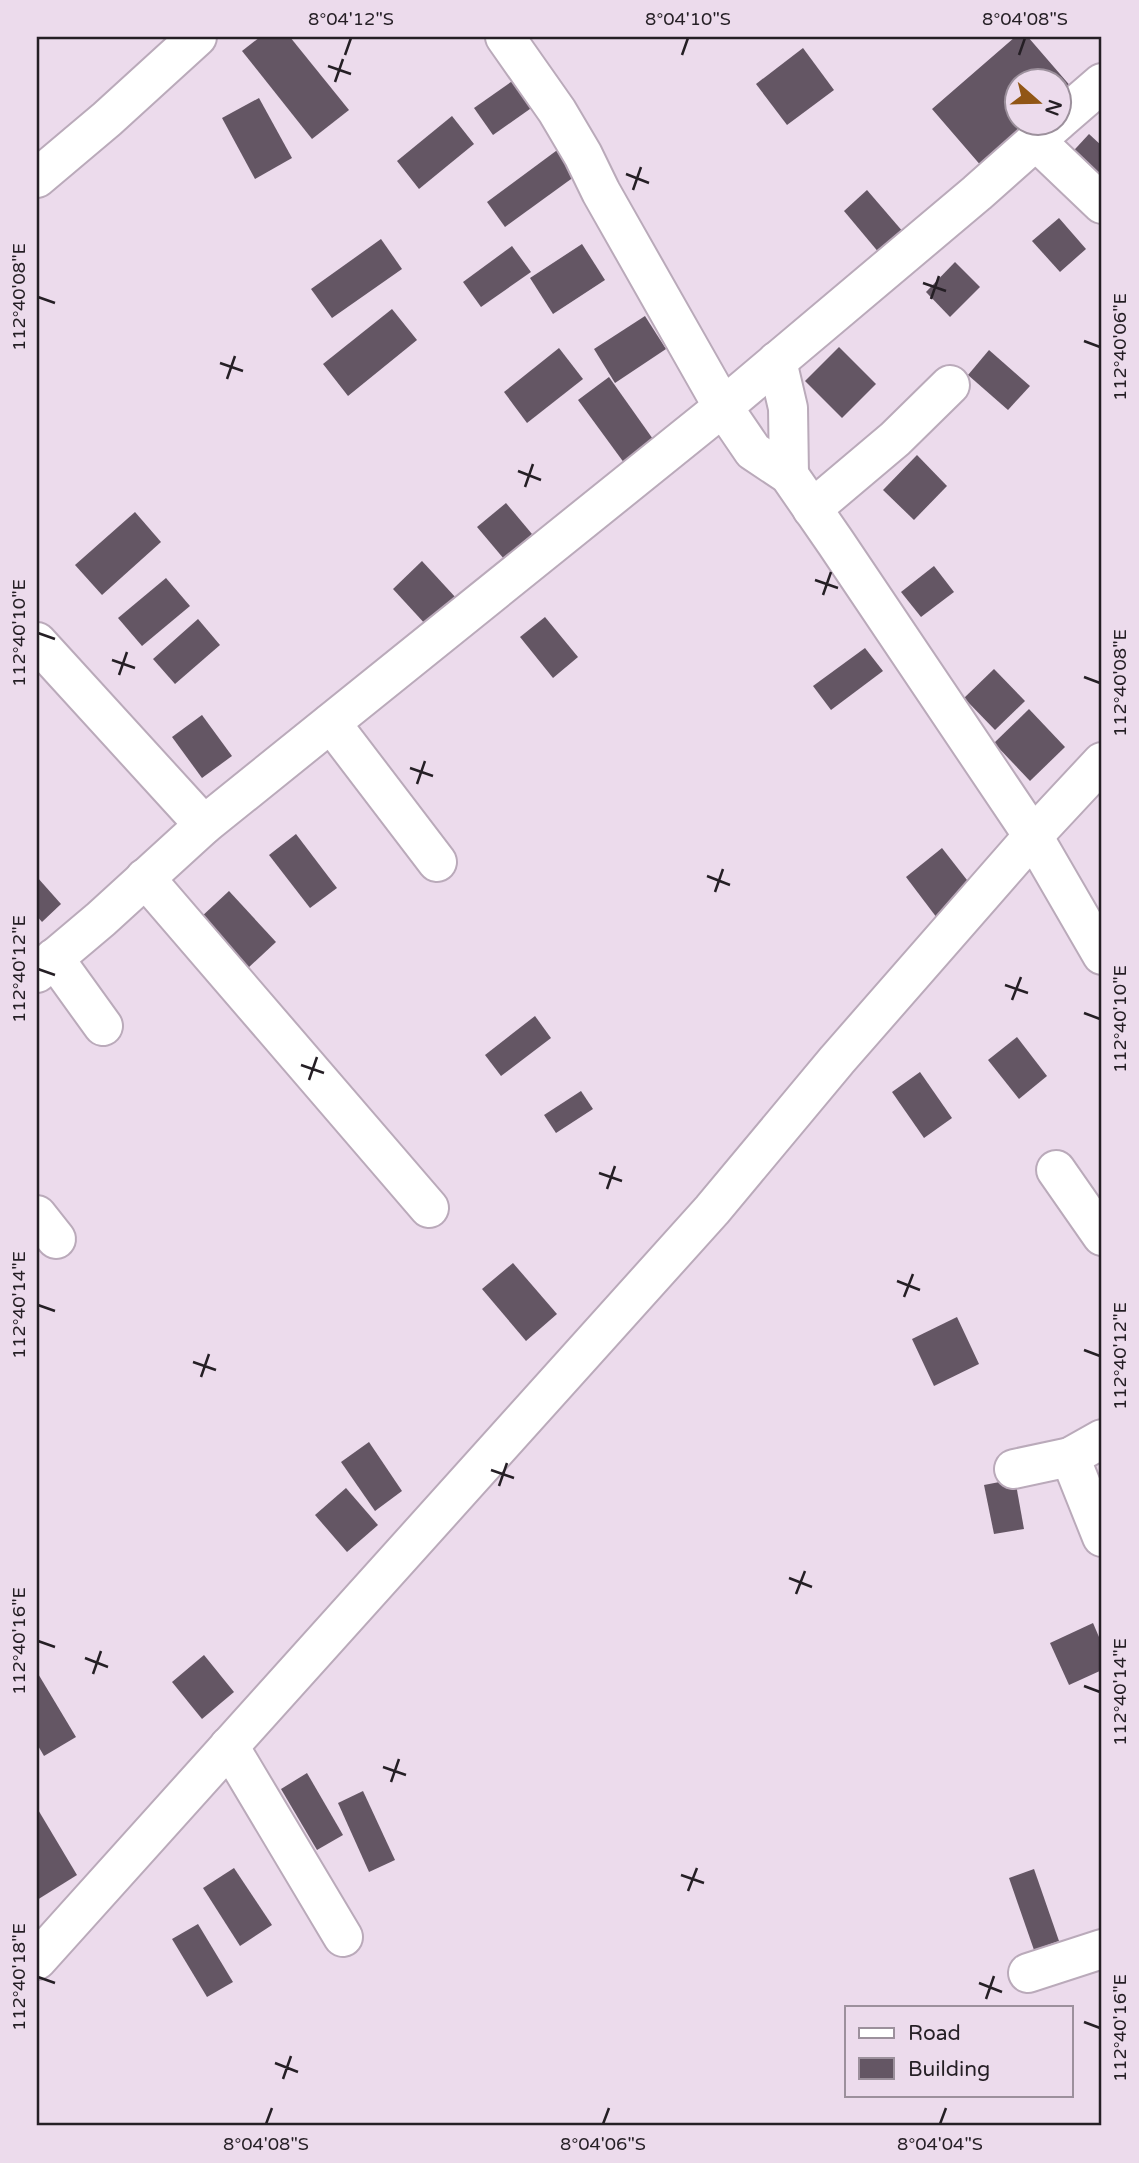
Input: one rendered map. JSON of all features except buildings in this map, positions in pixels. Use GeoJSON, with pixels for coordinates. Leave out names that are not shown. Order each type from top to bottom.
{"type":"FeatureCollection","features":[{"type":"Feature","properties":{"kind":"street"},"geometry":{"type":"LineString","coordinates":[[37,178],[197,37]]}},
{"type":"Feature","properties":{"kind":"street"},"geometry":{"type":"LineString","coordinates":[[505,37],[557,111],[601,192],[752,383],[788,408],[789,475]]}},
{"type":"Feature","properties":{"kind":"street"},"geometry":{"type":"LineString","coordinates":[[1072,109],[1102,83]]}},
{"type":"Feature","properties":{"kind":"street"},"geometry":{"type":"LineString","coordinates":[[103,1026],[46,965],[204,825],[752,383],[1041,136]]}},
{"type":"Feature","properties":{"kind":"street"},"geometry":{"type":"LineString","coordinates":[[1055,136],[1102,204]]}},
{"type":"Feature","properties":{"kind":"street"},"geometry":{"type":"LineString","coordinates":[[752,383],[753,451],[789,475],[1033,836],[1102,955]]}},
{"type":"Feature","properties":{"kind":"street"},"geometry":{"type":"LineString","coordinates":[[812,509],[895,439],[950,385]]}},
{"type":"Feature","properties":{"kind":"street"},"geometry":{"type":"LineString","coordinates":[[37,642],[204,825]]}},
{"type":"Feature","properties":{"kind":"street"},"geometry":{"type":"LineString","coordinates":[[331,723],[437,862]]}},
{"type":"Feature","properties":{"kind":"street"},"geometry":{"type":"LineString","coordinates":[[37,1960],[712,1210],[836,1060],[1033,836],[1102,762]]}},
{"type":"Feature","properties":{"kind":"street"},"geometry":{"type":"LineString","coordinates":[[145,878],[429,1209]]}},
{"type":"Feature","properties":{"kind":"street"},"geometry":{"type":"LineString","coordinates":[[1056,1170],[1102,1236]]}},
{"type":"Feature","properties":{"kind":"street"},"geometry":{"type":"LineString","coordinates":[[1014,1469],[1086,1448],[1102,1538]]}},
{"type":"Feature","properties":{"kind":"street"},"geometry":{"type":"LineString","coordinates":[[229,1746],[343,1937]]}},
{"type":"Feature","properties":{"kind":"street"},"geometry":{"type":"LineString","coordinates":[[1028,1973],[1102,1949]]}}]}
